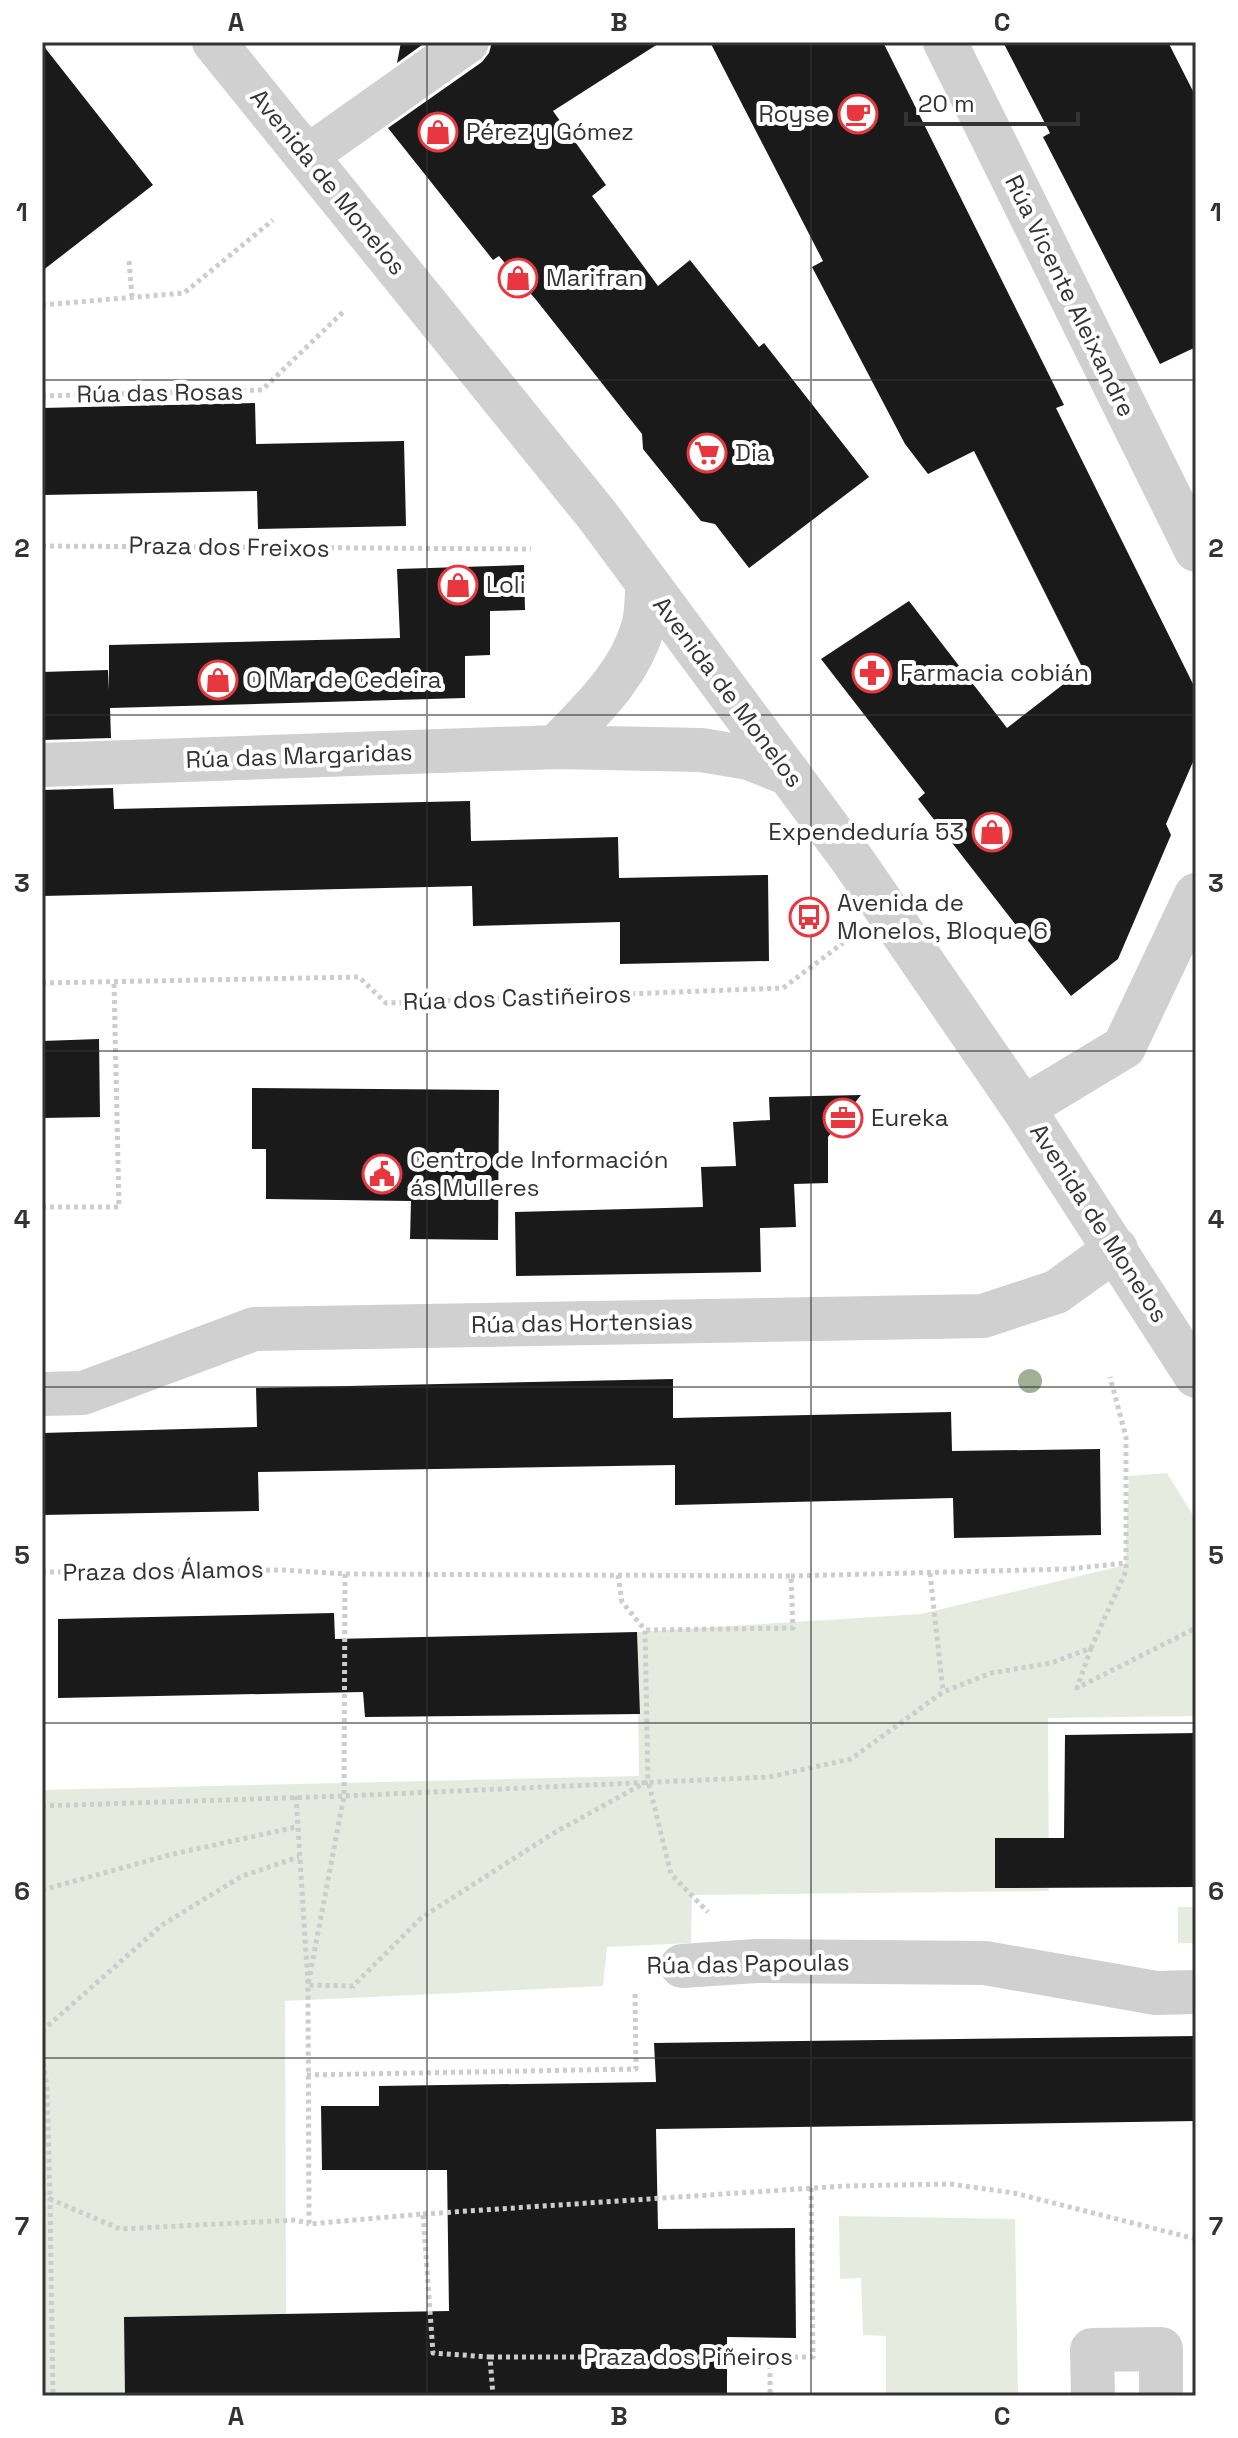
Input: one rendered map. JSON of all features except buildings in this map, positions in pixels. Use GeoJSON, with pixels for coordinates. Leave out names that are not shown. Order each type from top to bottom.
{"type":"FeatureCollection","features":[{"type":"Feature","properties":{"kind":"street","name":"Avenida de Monelos"},"geometry":{"type":"LineString","coordinates":[[214,42],[597,515],[851,858],[1023,1108],[1196,1376]]}},
{"type":"Feature","properties":{"kind":"street"},"geometry":{"type":"LineString","coordinates":[[307,156],[468,42]]}},
{"type":"Feature","properties":{"kind":"street","name":"Rúa Vicente Aleixandre"},"geometry":{"type":"LineString","coordinates":[[945,42],[1196,550]]}},
{"type":"Feature","properties":{"kind":"street"},"geometry":{"type":"LineString","coordinates":[[556,747],[608,692],[627,664],[643,626],[648,584]]}},
{"type":"Feature","properties":{"kind":"street","name":"Rúa das Margaridas"},"geometry":{"type":"LineString","coordinates":[[42,765],[556,747],[701,750],[749,758],[789,774]]}},
{"type":"Feature","properties":{"kind":"street"},"geometry":{"type":"LineString","coordinates":[[1023,1108],[1124,1047],[1196,895]]}},
{"type":"Feature","properties":{"kind":"street","name":"Rúa das Hortensias"},"geometry":{"type":"LineString","coordinates":[[42,1394],[83,1393],[254,1329],[983,1316],[1056,1292],[1116,1249]]}},
{"type":"Feature","properties":{"kind":"street","name":"Rúa das Papoulas"},"geometry":{"type":"LineString","coordinates":[[682,1966],[756,1961],[985,1963],[1156,1993],[1196,1992]]}},
{"type":"Feature","properties":{"kind":"street"},"geometry":{"type":"LineString","coordinates":[[1093,2396],[1092,2350],[1161,2349],[1161,2396]]}},
{"type":"Feature","properties":{"kind":"path"},"geometry":{"type":"LineString","coordinates":[[42,305],[184,293],[273,220]]}},
{"type":"Feature","properties":{"kind":"path"},"geometry":{"type":"LineString","coordinates":[[129,261],[132,297]]}},
{"type":"Feature","properties":{"kind":"path","name":"Rúa das Rosas"},"geometry":{"type":"LineString","coordinates":[[42,396],[262,390],[343,312]]}},
{"type":"Feature","properties":{"kind":"path","name":"Praza dos Freixos"},"geometry":{"type":"LineString","coordinates":[[42,546],[531,549]]}},
{"type":"Feature","properties":{"kind":"path","name":"Rúa dos Castiñeiros"},"geometry":{"type":"LineString","coordinates":[[42,983],[359,977],[386,1003],[783,988],[843,943]]}},
{"type":"Feature","properties":{"kind":"path"},"geometry":{"type":"LineString","coordinates":[[42,1207],[119,1207],[114,982]]}},
{"type":"Feature","properties":{"kind":"path"},"geometry":{"type":"LineString","coordinates":[[1110,1377],[1126,1437],[1126,1571],[1091,1648],[1077,1688],[1196,1628]]}},
{"type":"Feature","properties":{"kind":"path"},"geometry":{"type":"LineString","coordinates":[[756,1961],[671,1874],[648,1781],[645,1630],[622,1602],[618,1575],[930,1573],[1068,1569],[1126,1563]]}},
{"type":"Feature","properties":{"kind":"path","name":"Praza dos Álamos"},"geometry":{"type":"LineString","coordinates":[[42,1572],[284,1570],[345,1574],[618,1575]]}},
{"type":"Feature","properties":{"kind":"path"},"geometry":{"type":"LineString","coordinates":[[930,1573],[943,1692]]}},
{"type":"Feature","properties":{"kind":"path"},"geometry":{"type":"LineString","coordinates":[[308,1985],[344,1796],[345,1574]]}},
{"type":"Feature","properties":{"kind":"path"},"geometry":{"type":"LineString","coordinates":[[645,1630],[793,1628],[791,1576]]}},
{"type":"Feature","properties":{"kind":"path"},"geometry":{"type":"LineString","coordinates":[[42,1806],[769,1777],[851,1759],[943,1692],[991,1673],[1051,1663],[1091,1648]]}},
{"type":"Feature","properties":{"kind":"path"},"geometry":{"type":"LineString","coordinates":[[308,1985],[353,1986],[421,1918],[552,1834],[648,1781]]}},
{"type":"Feature","properties":{"kind":"path"},"geometry":{"type":"LineString","coordinates":[[296,1796],[308,1985],[309,2224]]}},
{"type":"Feature","properties":{"kind":"path"},"geometry":{"type":"LineString","coordinates":[[42,1890],[169,1855],[296,1827]]}},
{"type":"Feature","properties":{"kind":"path"},"geometry":{"type":"LineString","coordinates":[[42,2031],[162,1925],[242,1876],[299,1857]]}},
{"type":"Feature","properties":{"kind":"path","name":"Rúa das Papoulas"},"geometry":{"type":"LineString","coordinates":[[307,2075],[636,2069],[634,1965],[682,1966]]}},
{"type":"Feature","properties":{"kind":"path"},"geometry":{"type":"LineString","coordinates":[[42,2055],[47,2087],[53,2396]]}},
{"type":"Feature","properties":{"kind":"path"},"geometry":{"type":"LineString","coordinates":[[42,2193],[120,2229],[296,2220],[309,2224],[811,2188],[950,2184],[1014,2193],[1196,2239]]}},
{"type":"Feature","properties":{"kind":"path","name":"Praza dos Piñeiros"},"geometry":{"type":"LineString","coordinates":[[423,2214],[433,2353],[490,2357],[813,2357],[811,2188]]}},
{"type":"Feature","properties":{"kind":"path"},"geometry":{"type":"LineString","coordinates":[[490,2357],[493,2396]]}},
{"type":"Feature","properties":{"kind":"path"},"geometry":{"type":"LineString","coordinates":[[770,2357],[770,2396]]}},
{"type":"Feature","properties":{"kind":"shaded area"},"geometry":{"type":"Polygon","coordinates":[[[1167,1473],[1196,1520],[1196,1716],[1048,1718],[1049,1891],[692,1895],[691,1943],[607,1947],[603,1986],[285,2001],[286,2314],[125,2396],[42,2396],[42,1790],[639,1776],[637,1632],[921,1614],[1125,1565],[1129,1476],[1167,1473]]]}},
{"type":"Feature","properties":{"kind":"shaded area"},"geometry":{"type":"Polygon","coordinates":[[[1178,1907],[1196,1907],[1196,1943],[1178,1943],[1178,1907]]]}},
{"type":"Feature","properties":{"kind":"shaded area"},"geometry":{"type":"Polygon","coordinates":[[[839,2216],[1015,2219],[1018,2396],[886,2396],[886,2336],[863,2335],[861,2278],[840,2279],[839,2216]]]}},
{"type":"Feature","properties":{"kind":"place","name":"Royse"},"geometry":{"type":"Point","coordinates":[858,114]}},
{"type":"Feature","properties":{"kind":"place","name":"Pérez y Gómez"},"geometry":{"type":"Point","coordinates":[438,132]}},
{"type":"Feature","properties":{"kind":"place","name":"Marifran"},"geometry":{"type":"Point","coordinates":[518,278]}},
{"type":"Feature","properties":{"kind":"place","name":"Dia"},"geometry":{"type":"Point","coordinates":[707,453]}},
{"type":"Feature","properties":{"kind":"place","name":"Loli"},"geometry":{"type":"Point","coordinates":[458,585]}},
{"type":"Feature","properties":{"kind":"place","name":"Farmacia cobián"},"geometry":{"type":"Point","coordinates":[872,673]}},
{"type":"Feature","properties":{"kind":"place","name":"O Mar de Cedeira"},"geometry":{"type":"Point","coordinates":[218,680]}},
{"type":"Feature","properties":{"kind":"place","name":"Expendeduría 53"},"geometry":{"type":"Point","coordinates":[992,832]}},
{"type":"Feature","properties":{"kind":"place","name":"Avenida de Monelos, Bloque 6"},"geometry":{"type":"Point","coordinates":[809,917]}},
{"type":"Feature","properties":{"kind":"place","name":"Eureka"},"geometry":{"type":"Point","coordinates":[843,1118]}},
{"type":"Feature","properties":{"kind":"place","name":"Centro de Información ás Mulleres"},"geometry":{"type":"Point","coordinates":[382,1174]}}]}
